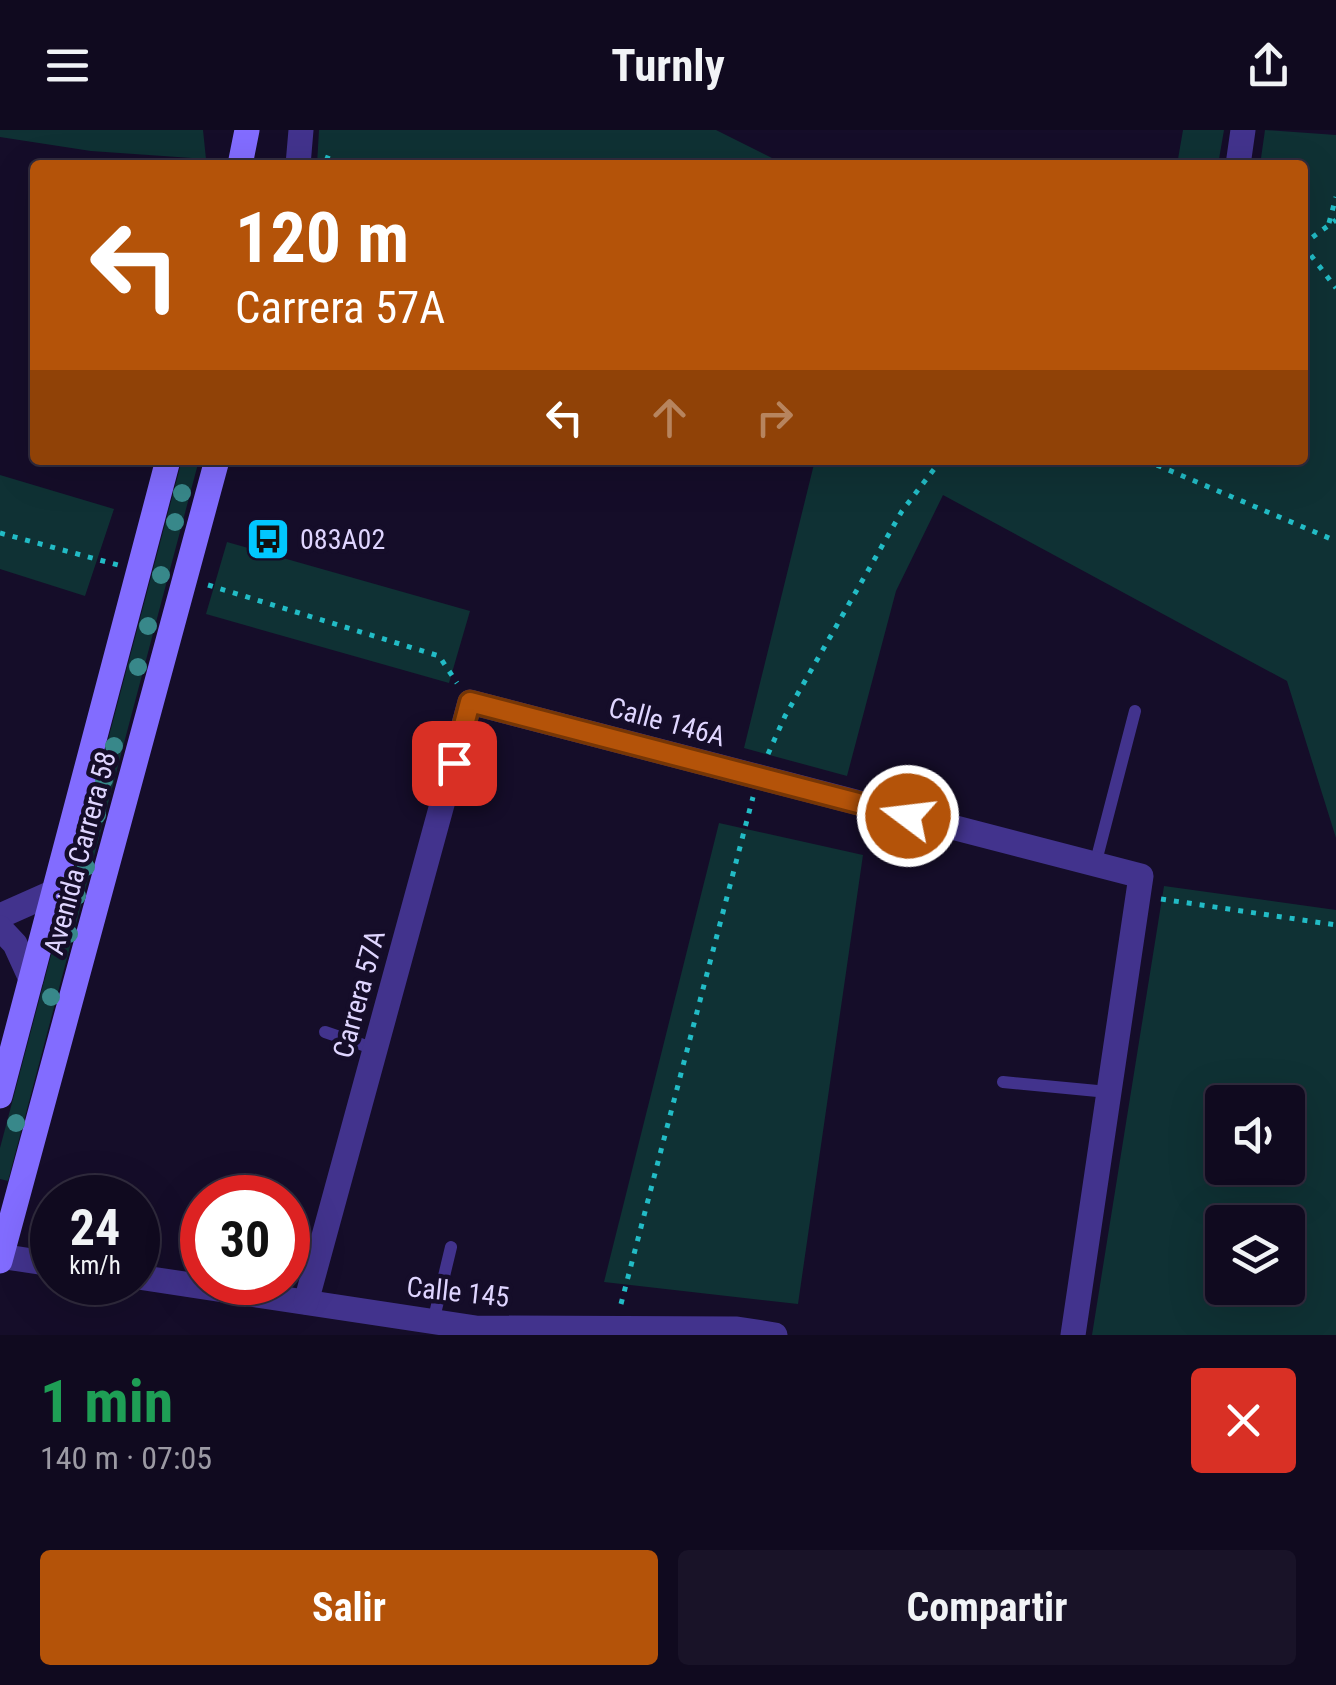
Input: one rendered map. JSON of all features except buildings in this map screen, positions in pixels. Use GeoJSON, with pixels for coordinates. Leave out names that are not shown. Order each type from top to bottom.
{"type":"FeatureCollection","features":[{"type":"Feature","properties":{"kind":"main road"},"geometry":{"type":"LineString","coordinates":[[241,160],[248,130]]}},
{"type":"Feature","properties":{"kind":"main road"},"geometry":{"type":"LineString","coordinates":[[248,130],[255,160]]}},
{"type":"Feature","properties":{"kind":"main road","name":"Avenida Carrera 58"},"geometry":{"type":"LineString","coordinates":[[0,1096],[167,465]]}},
{"type":"Feature","properties":{"kind":"main road","name":"Avenida Carrera 58"},"geometry":{"type":"LineString","coordinates":[[0,1258],[216,465]]}},
{"type":"Feature","properties":{"kind":"street"},"geometry":{"type":"LineString","coordinates":[[298,160],[301,130]]}},
{"type":"Feature","properties":{"kind":"street"},"geometry":{"type":"LineString","coordinates":[[1239,160],[1242,130]]}},
{"type":"Feature","properties":{"kind":"street","name":"Calle 146A"},"geometry":{"type":"LineString","coordinates":[[470,702],[1095,865],[1140,886]]}},
{"type":"Feature","properties":{"kind":"street","name":"Carrera 57A"},"geometry":{"type":"LineString","coordinates":[[310,1287],[470,702]]}},
{"type":"Feature","properties":{"kind":"street"},"geometry":{"type":"LineString","coordinates":[[1072,1335],[1140,886]]}},
{"type":"Feature","properties":{"kind":"street"},"geometry":{"type":"LineString","coordinates":[[0,916],[54,892]]}},
{"type":"Feature","properties":{"kind":"street"},"geometry":{"type":"LineString","coordinates":[[0,928],[15,944],[31,980]]}},
{"type":"Feature","properties":{"kind":"street"},"geometry":{"type":"LineString","coordinates":[[0,1258],[30,1261]]}},
{"type":"Feature","properties":{"kind":"street","name":"Calle 145"},"geometry":{"type":"LineString","coordinates":[[310,1303],[476,1332],[737,1330],[775,1335]]}},
{"type":"Feature","properties":{"kind":"lane"},"geometry":{"type":"LineString","coordinates":[[1095,865],[1134,710]]}},
{"type":"Feature","properties":{"kind":"lane"},"geometry":{"type":"LineString","coordinates":[[325,1032],[375,1049]]}},
{"type":"Feature","properties":{"kind":"lane"},"geometry":{"type":"LineString","coordinates":[[1003,1082],[1108,1092]]}},
{"type":"Feature","properties":{"kind":"lane"},"geometry":{"type":"LineString","coordinates":[[433,1322],[451,1247]]}},
{"type":"Feature","properties":{"kind":"path"},"geometry":{"type":"LineString","coordinates":[[325,157],[333,160]]}},
{"type":"Feature","properties":{"kind":"path"},"geometry":{"type":"LineString","coordinates":[[1308,241],[1333,222],[1336,197]]}},
{"type":"Feature","properties":{"kind":"path"},"geometry":{"type":"LineString","coordinates":[[1308,252],[1336,288]]}},
{"type":"Feature","properties":{"kind":"path"},"geometry":{"type":"LineString","coordinates":[[615,1329],[758,777],[785,716],[902,511],[938,465]]}},
{"type":"Feature","properties":{"kind":"path"},"geometry":{"type":"LineString","coordinates":[[1157,465],[1336,541]]}},
{"type":"Feature","properties":{"kind":"path"},"geometry":{"type":"LineString","coordinates":[[0,533],[119,566]]}},
{"type":"Feature","properties":{"kind":"path"},"geometry":{"type":"LineString","coordinates":[[204,584],[439,656],[470,702]]}},
{"type":"Feature","properties":{"kind":"path"},"geometry":{"type":"LineString","coordinates":[[1140,886],[1336,924]]}},
{"type":"Feature","properties":{"kind":"green space"},"geometry":{"type":"Polygon","coordinates":[[[0,130],[203,130],[206,159],[91,151],[0,137],[0,130]]]}},
{"type":"Feature","properties":{"kind":"green space"},"geometry":{"type":"Polygon","coordinates":[[[319,130],[716,130],[776,160],[317,160],[319,130]]]}},
{"type":"Feature","properties":{"kind":"green space"},"geometry":{"type":"Polygon","coordinates":[[[1183,130],[1224,130],[1219,160],[1178,160],[1183,130]]]}},
{"type":"Feature","properties":{"kind":"green space"},"geometry":{"type":"Polygon","coordinates":[[[1265,130],[1336,135],[1336,838],[1287,681],[943,495],[896,591],[847,776],[744,748],[814,465],[1308,465],[1308,160],[1261,160],[1265,130]]]}},
{"type":"Feature","properties":{"kind":"green space"},"geometry":{"type":"Polygon","coordinates":[[[181,465],[198,465],[8,1181],[0,1179],[0,1148],[181,465]]]}},
{"type":"Feature","properties":{"kind":"green space"},"geometry":{"type":"Polygon","coordinates":[[[0,475],[114,509],[85,596],[0,569],[0,475]]]}},
{"type":"Feature","properties":{"kind":"green space"},"geometry":{"type":"Polygon","coordinates":[[[227,542],[470,611],[449,683],[206,614],[227,542]]]}},
{"type":"Feature","properties":{"kind":"green space"},"geometry":{"type":"Polygon","coordinates":[[[719,823],[863,855],[798,1304],[604,1282],[719,823]]]}},
{"type":"Feature","properties":{"kind":"green space"},"geometry":{"type":"Polygon","coordinates":[[[1164,886],[1336,910],[1336,1335],[1092,1335],[1164,886]]]}},
{"type":"Feature","properties":{"kind":"place","name":"083A02"},"geometry":{"type":"Point","coordinates":[268,539]}},
{"type":"Feature","properties":{"kind":"route"},"geometry":{"type":"LineString","coordinates":[[454,763],[470,702],[908,816]]}}]}
